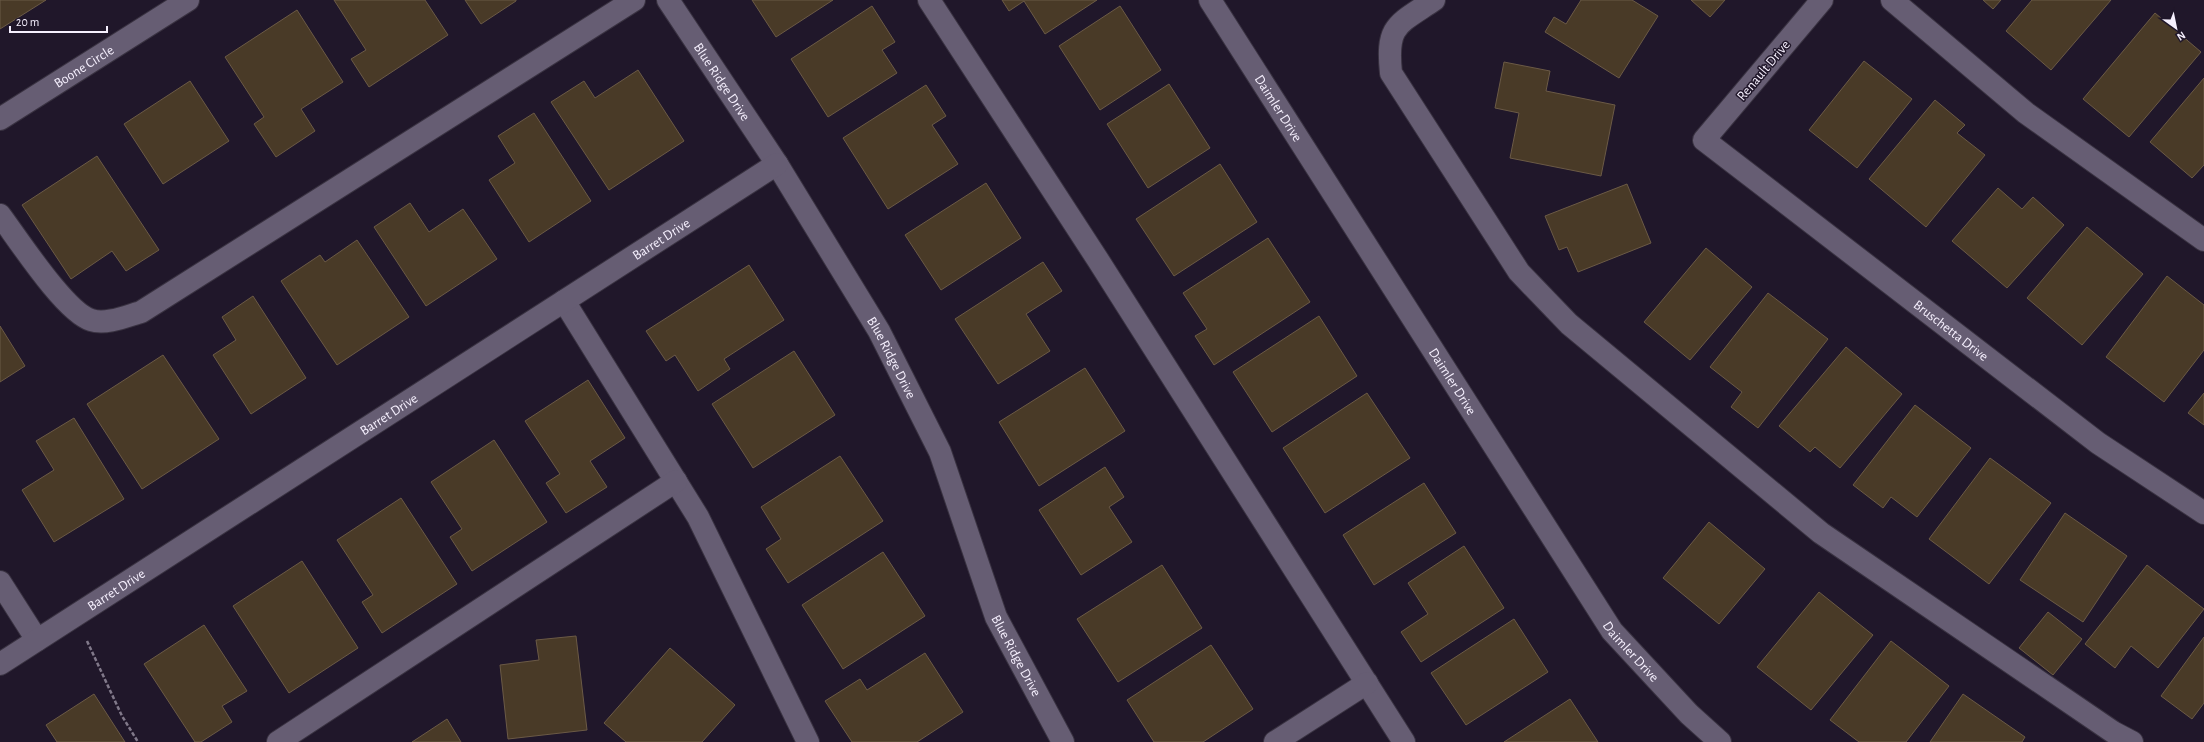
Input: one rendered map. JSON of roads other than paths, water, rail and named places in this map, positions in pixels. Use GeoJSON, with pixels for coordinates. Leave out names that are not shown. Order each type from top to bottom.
{"type":"FeatureCollection","features":[{"type":"Feature","properties":{"kind":"street","name":"Boone Circle"},"geometry":{"type":"LineString","coordinates":[[0,119],[188,0]]}},
{"type":"Feature","properties":{"kind":"street"},"geometry":{"type":"LineString","coordinates":[[0,215],[47,278],[78,314],[92,321],[111,320],[141,312],[634,0]]}},
{"type":"Feature","properties":{"kind":"street","name":"Blue Ridge Drive"},"geometry":{"type":"LineString","coordinates":[[668,0],[777,164],[879,331],[940,452],[996,617],[1063,742]]}},
{"type":"Feature","properties":{"kind":"street"},"geometry":{"type":"LineString","coordinates":[[929,0],[1106,273],[1404,742]]}},
{"type":"Feature","properties":{"kind":"street","name":"Daimler Drive"},"geometry":{"type":"LineString","coordinates":[[1210,0],[1612,631],[1689,714],[1720,742]]}},
{"type":"Feature","properties":{"kind":"street"},"geometry":{"type":"LineString","coordinates":[[1434,0],[1403,20],[1393,30],[1388,51],[1391,73],[1519,272],[1569,324],[1821,533],[2113,732],[2132,742]]}},
{"type":"Feature","properties":{"kind":"street","name":"Renault Drive"},"geometry":{"type":"LineString","coordinates":[[1704,140],[1822,0]]}},
{"type":"Feature","properties":{"kind":"street"},"geometry":{"type":"LineString","coordinates":[[1892,0],[2026,113],[2204,240]]}},
{"type":"Feature","properties":{"kind":"street","name":"Bruschetta Drive"},"geometry":{"type":"LineString","coordinates":[[1704,140],[2098,443],[2204,513]]}},
{"type":"Feature","properties":{"kind":"street","name":"Barret Drive"},"geometry":{"type":"LineString","coordinates":[[0,664],[777,164]]}},
{"type":"Feature","properties":{"kind":"street"},"geometry":{"type":"LineString","coordinates":[[564,301],[698,517],[808,742]]}},
{"type":"Feature","properties":{"kind":"street"},"geometry":{"type":"LineString","coordinates":[[278,742],[676,481]]}},
{"type":"Feature","properties":{"kind":"street"},"geometry":{"type":"LineString","coordinates":[[0,582],[37,640]]}},
{"type":"Feature","properties":{"kind":"street"},"geometry":{"type":"LineString","coordinates":[[1275,742],[1367,683]]}}]}
